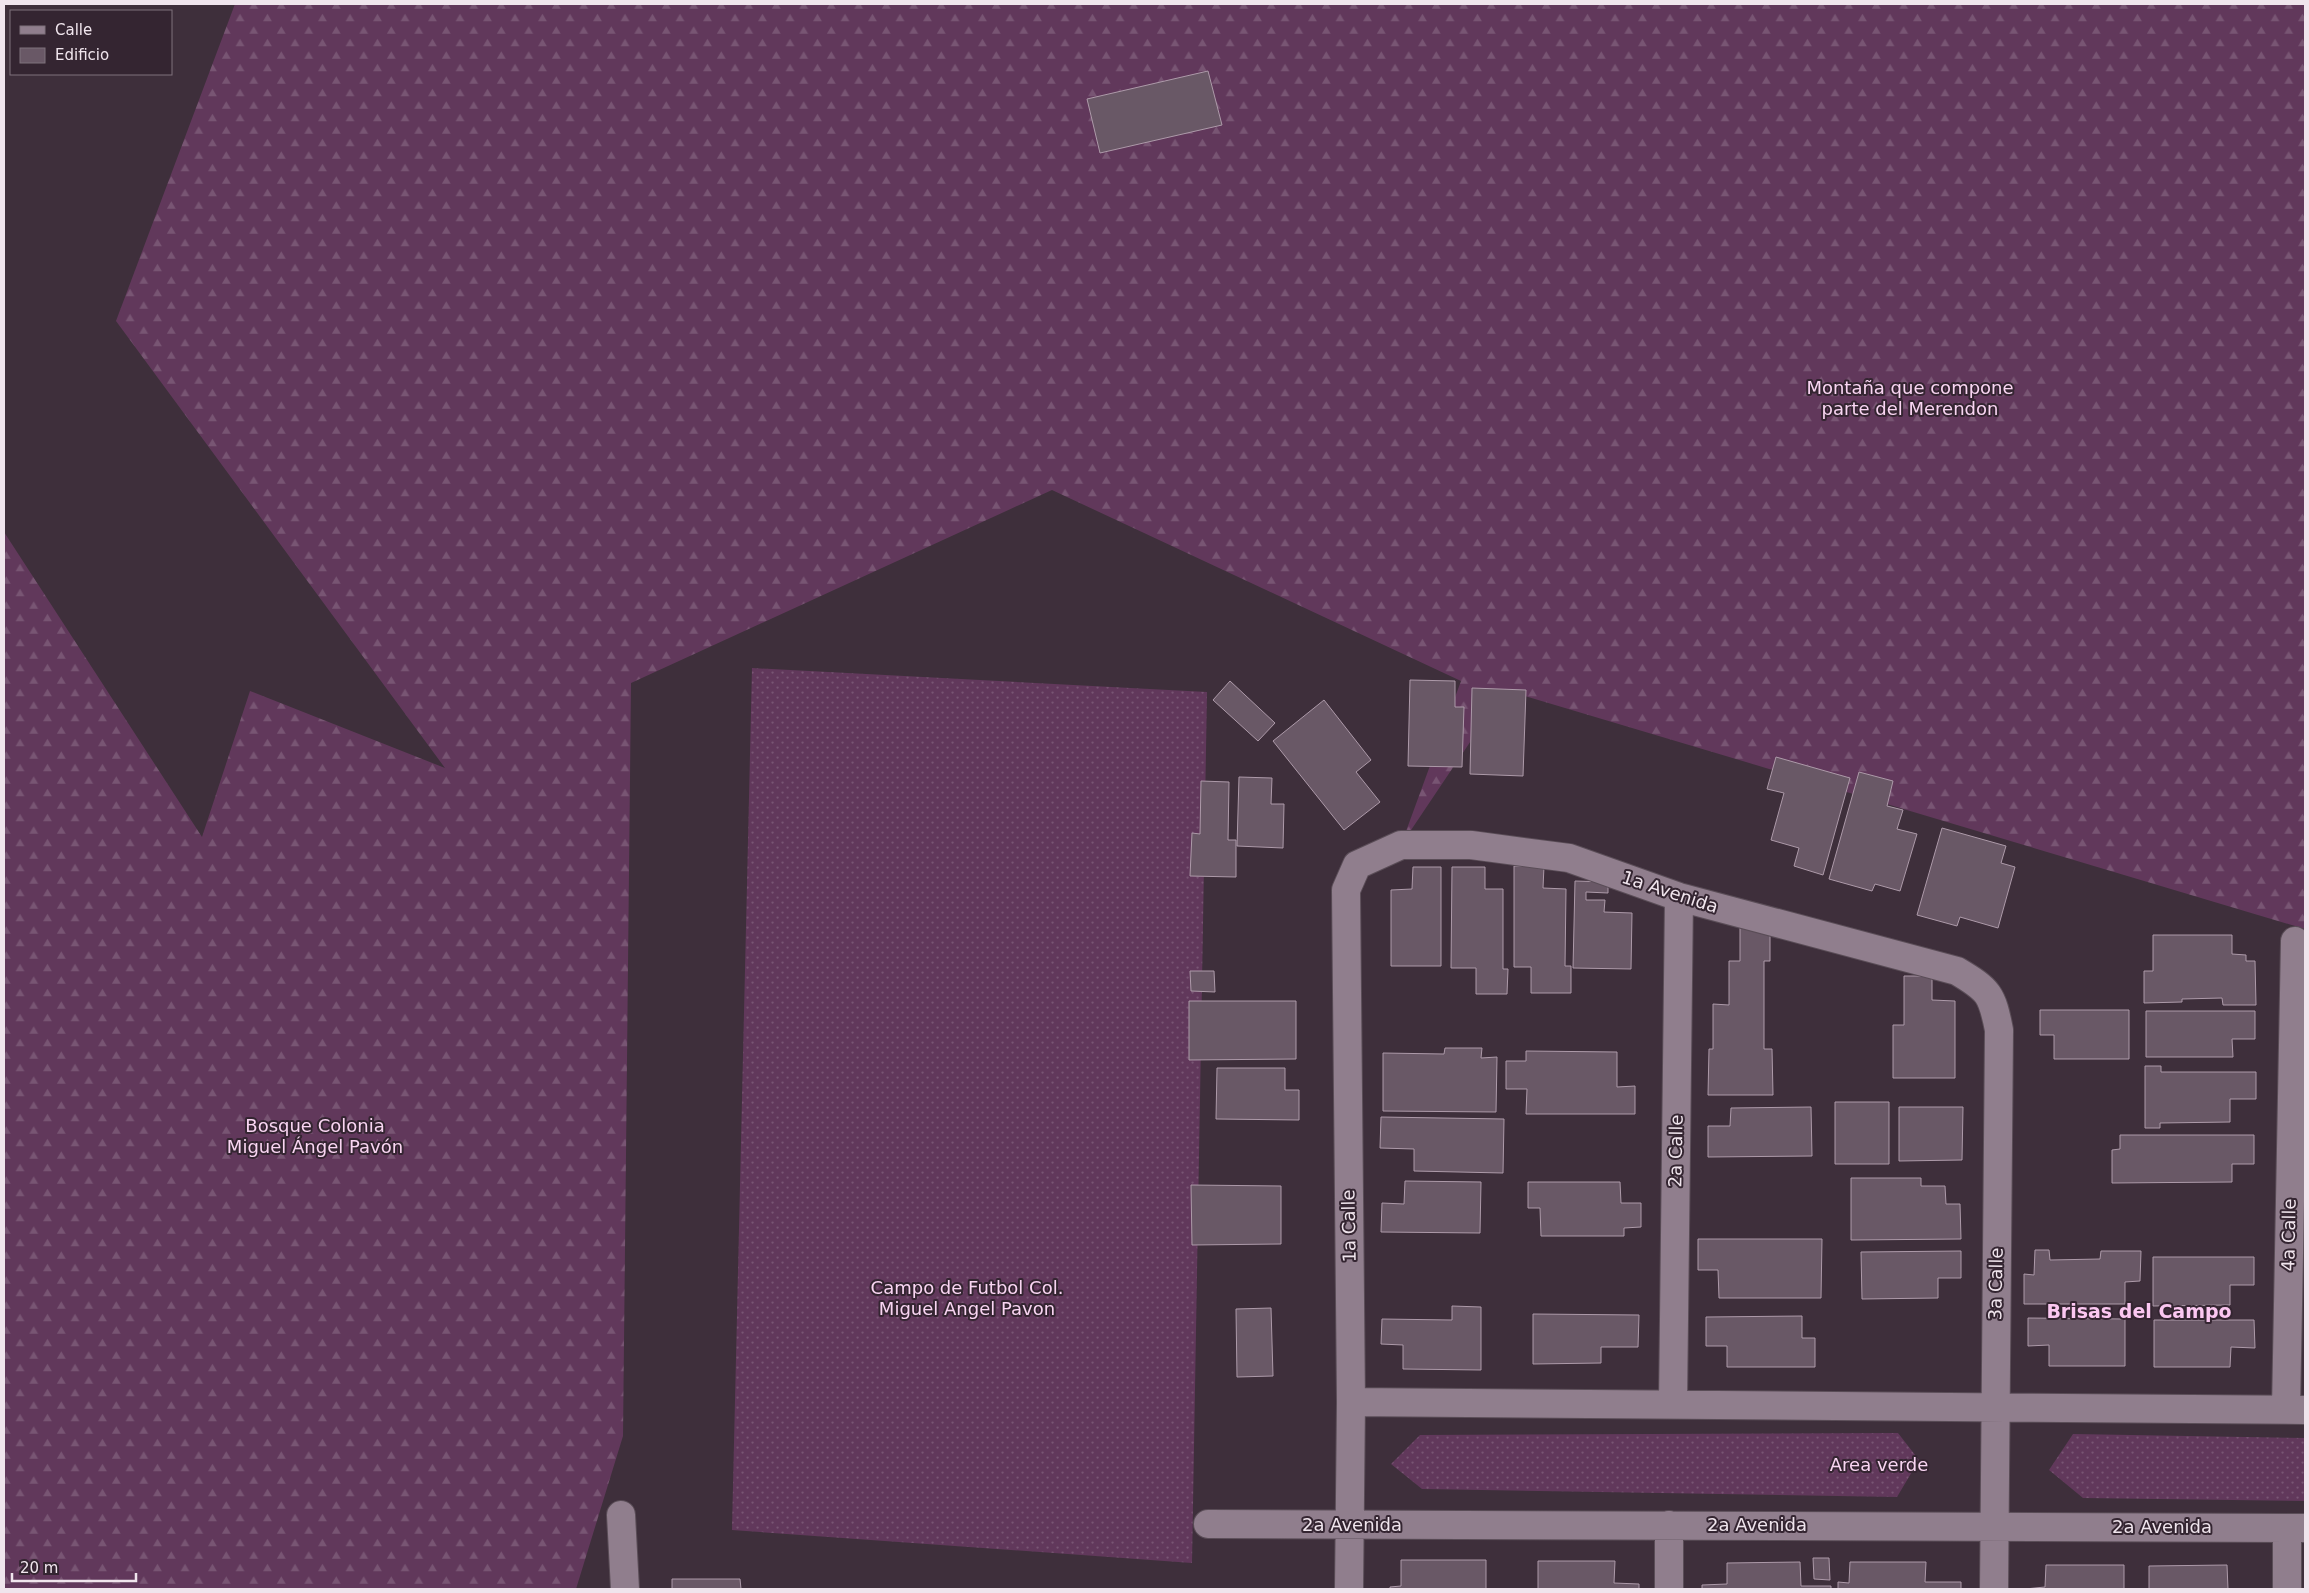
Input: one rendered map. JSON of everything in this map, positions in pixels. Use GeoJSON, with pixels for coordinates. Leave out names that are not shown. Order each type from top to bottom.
{"type":"FeatureCollection","features":[{"type":"Feature","properties":{"kind":"street","name":"1a Avenida"},"geometry":{"type":"LineString","coordinates":[[1357,865],[1401,845],[1471,845],[1568,858],[1679,897],[1957,971],[1978,984]]}},
{"type":"Feature","properties":{"kind":"street","name":"1a Calle"},"geometry":{"type":"LineString","coordinates":[[1349,1589],[1351,1402],[1346,890],[1357,865]]}},
{"type":"Feature","properties":{"kind":"street","name":"2a Calle"},"geometry":{"type":"LineString","coordinates":[[1673,1404],[1679,897]]}},
{"type":"Feature","properties":{"kind":"street","name":"4a Calle"},"geometry":{"type":"LineString","coordinates":[[2294,941],[2296,1409]]}},
{"type":"Feature","properties":{"kind":"street","name":"3a Calle"},"geometry":{"type":"LineString","coordinates":[[1978,984],[1994,1003],[1999,1030],[1994,1407],[1994,1589]]}},
{"type":"Feature","properties":{"kind":"street"},"geometry":{"type":"LineString","coordinates":[[1351,1402],[2296,1409]]}},
{"type":"Feature","properties":{"kind":"street"},"geometry":{"type":"LineString","coordinates":[[621,1515],[625,1589]]}},
{"type":"Feature","properties":{"kind":"street","name":"2a Avenida"},"geometry":{"type":"LineString","coordinates":[[1208,1524],[2296,1528]]}},
{"type":"Feature","properties":{"kind":"street"},"geometry":{"type":"LineString","coordinates":[[1669,1525],[1669,1589]]}},
{"type":"Feature","properties":{"kind":"street"},"geometry":{"type":"LineString","coordinates":[[2287,1589],[2296,1528]]}},
{"type":"Feature","properties":{"kind":"green space","name":"Montaña que compone parte del Merendon"},"geometry":{"type":"Polygon","coordinates":[[[235,4],[2305,4],[2305,929],[1505,690],[1401,845],[1461,681],[1052,490],[631,683],[623,1436],[576,1589],[4,1589],[4,532],[202,837],[250,691],[445,768],[116,321],[235,4]]]}},
{"type":"Feature","properties":{"kind":"green space","name":"Campo de Futbol Col. Miguel Angel Pavon"},"geometry":{"type":"Polygon","coordinates":[[[752,668],[1207,692],[1192,1563],[732,1530],[752,668]]]}},
{"type":"Feature","properties":{"kind":"green space","name":"Area verde"},"geometry":{"type":"Polygon","coordinates":[[[1898,1433],[1919,1460],[1897,1497],[1422,1489],[1391,1464],[1420,1435],[1898,1433]]]}},
{"type":"Feature","properties":{"kind":"green space"},"geometry":{"type":"Polygon","coordinates":[[[2073,1434],[2305,1438],[2305,1501],[2083,1498],[2049,1470],[2073,1434]]]}},
{"type":"Feature","properties":{"kind":"building"},"geometry":{"type":"Polygon","coordinates":[[[1208,71],[1222,125],[1100,153],[1087,99],[1208,71]]]}},
{"type":"Feature","properties":{"kind":"building"},"geometry":{"type":"Polygon","coordinates":[[[1410,680],[1455,681],[1455,707],[1464,707],[1462,767],[1408,766],[1410,680]]]}},
{"type":"Feature","properties":{"kind":"building"},"geometry":{"type":"Polygon","coordinates":[[[1230,681],[1275,723],[1258,741],[1213,700],[1230,681]]]}},
{"type":"Feature","properties":{"kind":"building"},"geometry":{"type":"Polygon","coordinates":[[[1472,688],[1526,690],[1523,776],[1470,774],[1472,688]]]}},
{"type":"Feature","properties":{"kind":"building"},"geometry":{"type":"Polygon","coordinates":[[[1324,700],[1371,760],[1356,772],[1380,802],[1344,830],[1273,741],[1324,700]]]}},
{"type":"Feature","properties":{"kind":"building"},"geometry":{"type":"Polygon","coordinates":[[[1776,757],[1850,778],[1823,875],[1794,866],[1799,848],[1771,840],[1784,793],[1767,789],[1776,757]]]}},
{"type":"Feature","properties":{"kind":"building"},"geometry":{"type":"Polygon","coordinates":[[[1859,772],[1893,781],[1887,806],[1903,810],[1897,829],[1917,834],[1900,891],[1875,884],[1872,891],[1829,879],[1859,772]]]}},
{"type":"Feature","properties":{"kind":"building"},"geometry":{"type":"Polygon","coordinates":[[[1239,777],[1272,778],[1271,804],[1284,804],[1283,848],[1237,846],[1239,777]]]}},
{"type":"Feature","properties":{"kind":"building"},"geometry":{"type":"Polygon","coordinates":[[[1201,781],[1229,782],[1228,840],[1236,840],[1236,877],[1190,876],[1192,833],[1200,834],[1201,781]]]}},
{"type":"Feature","properties":{"kind":"building"},"geometry":{"type":"Polygon","coordinates":[[[1942,828],[2006,846],[2001,863],[2015,867],[1998,928],[1960,917],[1957,926],[1917,915],[1942,828]]]}},
{"type":"Feature","properties":{"kind":"building"},"geometry":{"type":"Polygon","coordinates":[[[1514,866],[1544,866],[1543,888],[1566,889],[1565,966],[1571,966],[1571,993],[1531,993],[1531,967],[1514,967],[1514,866]]]}},
{"type":"Feature","properties":{"kind":"building"},"geometry":{"type":"Polygon","coordinates":[[[1413,867],[1441,867],[1441,966],[1391,966],[1391,890],[1412,889],[1413,867]]]}},
{"type":"Feature","properties":{"kind":"building"},"geometry":{"type":"Polygon","coordinates":[[[1452,867],[1485,867],[1485,889],[1503,889],[1503,969],[1508,969],[1507,994],[1476,994],[1476,968],[1451,968],[1452,867]]]}},
{"type":"Feature","properties":{"kind":"building"},"geometry":{"type":"Polygon","coordinates":[[[1575,881],[1608,882],[1608,893],[1586,892],[1586,900],[1605,900],[1604,912],[1632,913],[1631,969],[1573,968],[1575,881]]]}},
{"type":"Feature","properties":{"kind":"building"},"geometry":{"type":"Polygon","coordinates":[[[1740,928],[1770,928],[1770,961],[1764,961],[1764,1049],[1772,1049],[1773,1095],[1708,1095],[1709,1049],[1713,1049],[1713,1004],[1729,1005],[1729,961],[1740,961],[1740,928]]]}},
{"type":"Feature","properties":{"kind":"building"},"geometry":{"type":"Polygon","coordinates":[[[2153,935],[2232,935],[2232,954],[2246,955],[2246,961],[2255,961],[2256,1005],[2223,1005],[2222,998],[2182,999],[2182,1002],[2144,1003],[2144,971],[2153,971],[2153,935]]]}},
{"type":"Feature","properties":{"kind":"building"},"geometry":{"type":"Polygon","coordinates":[[[1190,971],[1214,971],[1215,992],[1191,991],[1190,971]]]}},
{"type":"Feature","properties":{"kind":"building"},"geometry":{"type":"Polygon","coordinates":[[[1904,976],[1932,976],[1932,1000],[1955,1001],[1955,1078],[1893,1078],[1893,1025],[1904,1025],[1904,976]]]}},
{"type":"Feature","properties":{"kind":"building"},"geometry":{"type":"Polygon","coordinates":[[[1189,1001],[1296,1001],[1296,1059],[1189,1060],[1189,1001]]]}},
{"type":"Feature","properties":{"kind":"building"},"geometry":{"type":"Polygon","coordinates":[[[2040,1010],[2129,1010],[2129,1059],[2054,1059],[2054,1035],[2040,1035],[2040,1010]]]}},
{"type":"Feature","properties":{"kind":"building"},"geometry":{"type":"Polygon","coordinates":[[[2146,1011],[2255,1011],[2255,1039],[2232,1039],[2233,1057],[2146,1057],[2146,1011]]]}},
{"type":"Feature","properties":{"kind":"building"},"geometry":{"type":"Polygon","coordinates":[[[1445,1048],[1482,1048],[1481,1058],[1497,1057],[1496,1112],[1383,1111],[1383,1053],[1444,1054],[1445,1048]]]}},
{"type":"Feature","properties":{"kind":"building"},"geometry":{"type":"Polygon","coordinates":[[[1526,1051],[1617,1052],[1617,1087],[1635,1086],[1635,1114],[1526,1114],[1527,1089],[1506,1089],[1506,1061],[1526,1061],[1526,1051]]]}},
{"type":"Feature","properties":{"kind":"building"},"geometry":{"type":"Polygon","coordinates":[[[2145,1066],[2161,1066],[2161,1072],[2256,1072],[2256,1099],[2230,1099],[2230,1122],[2160,1123],[2160,1128],[2145,1128],[2145,1066]]]}},
{"type":"Feature","properties":{"kind":"building"},"geometry":{"type":"Polygon","coordinates":[[[1217,1068],[1285,1068],[1285,1090],[1299,1090],[1299,1120],[1216,1119],[1217,1068]]]}},
{"type":"Feature","properties":{"kind":"building"},"geometry":{"type":"Polygon","coordinates":[[[1835,1102],[1889,1102],[1889,1164],[1835,1164],[1835,1102]]]}},
{"type":"Feature","properties":{"kind":"building"},"geometry":{"type":"Polygon","coordinates":[[[1811,1107],[1812,1156],[1708,1157],[1708,1126],[1730,1126],[1731,1108],[1811,1107]]]}},
{"type":"Feature","properties":{"kind":"building"},"geometry":{"type":"Polygon","coordinates":[[[1899,1107],[1963,1107],[1962,1160],[1899,1161],[1899,1107]]]}},
{"type":"Feature","properties":{"kind":"building"},"geometry":{"type":"Polygon","coordinates":[[[1381,1117],[1504,1119],[1503,1173],[1414,1171],[1414,1149],[1380,1148],[1381,1117]]]}},
{"type":"Feature","properties":{"kind":"building"},"geometry":{"type":"Polygon","coordinates":[[[2120,1135],[2254,1135],[2254,1164],[2232,1164],[2232,1182],[2112,1183],[2112,1150],[2120,1149],[2120,1135]]]}},
{"type":"Feature","properties":{"kind":"building"},"geometry":{"type":"Polygon","coordinates":[[[1851,1178],[1921,1178],[1921,1186],[1945,1186],[1946,1204],[1960,1204],[1961,1239],[1851,1240],[1851,1178]]]}},
{"type":"Feature","properties":{"kind":"building"},"geometry":{"type":"Polygon","coordinates":[[[1405,1181],[1481,1182],[1480,1233],[1381,1232],[1382,1203],[1404,1204],[1405,1181]]]}},
{"type":"Feature","properties":{"kind":"building"},"geometry":{"type":"Polygon","coordinates":[[[1528,1182],[1620,1182],[1621,1203],[1641,1203],[1641,1227],[1624,1228],[1624,1236],[1541,1236],[1540,1208],[1528,1208],[1528,1182]]]}},
{"type":"Feature","properties":{"kind":"building"},"geometry":{"type":"Polygon","coordinates":[[[1191,1185],[1281,1186],[1281,1244],[1192,1245],[1191,1185]]]}},
{"type":"Feature","properties":{"kind":"building"},"geometry":{"type":"Polygon","coordinates":[[[1698,1239],[1822,1239],[1821,1298],[1719,1298],[1718,1270],[1698,1270],[1698,1239]]]}},
{"type":"Feature","properties":{"kind":"building"},"geometry":{"type":"Polygon","coordinates":[[[2035,1250],[2049,1250],[2050,1260],[2100,1259],[2101,1251],[2141,1251],[2140,1281],[2125,1282],[2125,1304],[2024,1304],[2024,1274],[2034,1275],[2035,1250]]]}},
{"type":"Feature","properties":{"kind":"building"},"geometry":{"type":"Polygon","coordinates":[[[1961,1251],[1961,1278],[1938,1278],[1938,1298],[1862,1299],[1861,1252],[1961,1251]]]}},
{"type":"Feature","properties":{"kind":"building"},"geometry":{"type":"Polygon","coordinates":[[[2153,1257],[2254,1257],[2254,1285],[2230,1285],[2230,1305],[2153,1306],[2153,1257]]]}},
{"type":"Feature","properties":{"kind":"building"},"geometry":{"type":"Polygon","coordinates":[[[1452,1306],[1481,1307],[1481,1370],[1403,1369],[1403,1345],[1381,1344],[1382,1319],[1452,1320],[1452,1306]]]}},
{"type":"Feature","properties":{"kind":"building"},"geometry":{"type":"Polygon","coordinates":[[[1271,1308],[1273,1376],[1237,1377],[1236,1309],[1271,1308]]]}},
{"type":"Feature","properties":{"kind":"building"},"geometry":{"type":"Polygon","coordinates":[[[1533,1314],[1639,1315],[1638,1347],[1601,1347],[1601,1363],[1533,1364],[1533,1314]]]}},
{"type":"Feature","properties":{"kind":"building"},"geometry":{"type":"Polygon","coordinates":[[[1802,1316],[1802,1338],[1815,1338],[1815,1367],[1727,1367],[1727,1346],[1706,1346],[1706,1317],[1802,1316]]]}},
{"type":"Feature","properties":{"kind":"building"},"geometry":{"type":"Polygon","coordinates":[[[2028,1318],[2125,1319],[2125,1366],[2049,1366],[2049,1345],[2028,1346],[2028,1318]]]}},
{"type":"Feature","properties":{"kind":"building"},"geometry":{"type":"Polygon","coordinates":[[[2154,1320],[2254,1320],[2255,1348],[2231,1347],[2230,1367],[2154,1367],[2154,1320]]]}},
{"type":"Feature","properties":{"kind":"building"},"geometry":{"type":"Polygon","coordinates":[[[1813,1558],[1829,1558],[1830,1580],[1814,1579],[1813,1558]]]}},
{"type":"Feature","properties":{"kind":"building"},"geometry":{"type":"Polygon","coordinates":[[[1401,1560],[1486,1560],[1486,1589],[1390,1589],[1390,1587],[1401,1586],[1401,1560]]]}},
{"type":"Feature","properties":{"kind":"building"},"geometry":{"type":"Polygon","coordinates":[[[1538,1561],[1615,1561],[1614,1583],[1639,1584],[1639,1589],[1538,1589],[1538,1561]]]}},
{"type":"Feature","properties":{"kind":"building"},"geometry":{"type":"Polygon","coordinates":[[[1800,1562],[1801,1586],[1831,1586],[1831,1589],[1702,1589],[1702,1585],[1727,1584],[1727,1563],[1800,1562]]]}},
{"type":"Feature","properties":{"kind":"building"},"geometry":{"type":"Polygon","coordinates":[[[1850,1562],[1926,1562],[1925,1582],[1961,1582],[1961,1589],[1838,1589],[1838,1582],[1849,1583],[1850,1562]]]}},
{"type":"Feature","properties":{"kind":"building"},"geometry":{"type":"Polygon","coordinates":[[[2046,1565],[2124,1565],[2124,1589],[2025,1589],[2045,1587],[2046,1565]]]}},
{"type":"Feature","properties":{"kind":"building"},"geometry":{"type":"Polygon","coordinates":[[[2227,1565],[2228,1589],[2149,1589],[2149,1566],[2227,1565]]]}},
{"type":"Feature","properties":{"kind":"building"},"geometry":{"type":"Polygon","coordinates":[[[672,1579],[740,1579],[741,1589],[672,1589],[672,1579]]]}},
{"type":"Feature","properties":{"kind":"district","name":"Brisas del Campo"},"geometry":{"type":"Point","coordinates":[2139,1311]}},
{"type":"Feature","properties":{"kind":"park label","name":"Bosque Colonia Miguel Ángel Pavón"},"geometry":{"type":"Point","coordinates":[315,1136]}}]}
